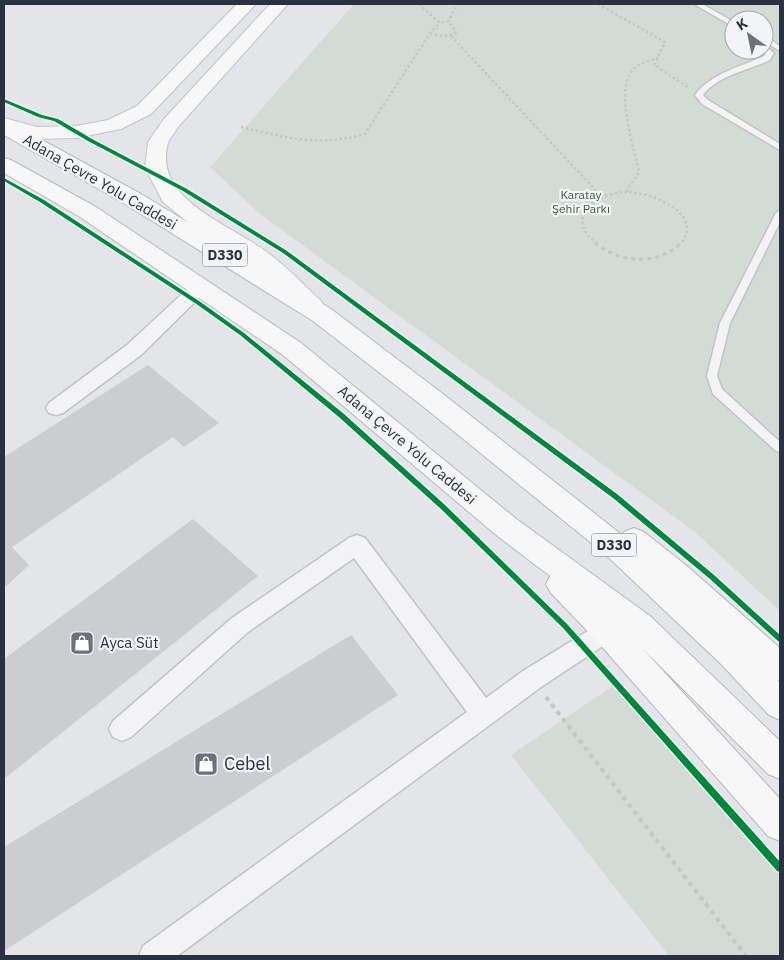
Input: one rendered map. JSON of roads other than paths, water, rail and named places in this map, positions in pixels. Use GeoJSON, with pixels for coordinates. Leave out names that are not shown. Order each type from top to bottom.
{"type":"FeatureCollection","features":[{"type":"Feature","properties":{"kind":"main road"},"geometry":{"type":"LineString","coordinates":[[4,125],[36,133],[76,132],[114,125],[144,110],[247,4]]}},
{"type":"Feature","properties":{"kind":"main road"},"geometry":{"type":"LineString","coordinates":[[279,4],[171,122],[158,142],[156,168],[171,197],[199,220],[259,257],[322,315]]}},
{"type":"Feature","properties":{"kind":"main road","name":"Adana Çevre Yolu Caddesi"},"geometry":{"type":"LineString","coordinates":[[4,125],[133,199],[322,315],[434,401],[616,547],[732,654],[780,704]]}},
{"type":"Feature","properties":{"kind":"main road","name":"Adana Çevre Yolu Caddesi"},"geometry":{"type":"LineString","coordinates":[[4,164],[88,212],[201,286],[292,349],[504,526],[639,625],[780,763]]}},
{"type":"Feature","properties":{"kind":"main road","name":"D330"},"geometry":{"type":"LineString","coordinates":[[434,401],[558,479],[678,576],[780,667]]}},
{"type":"Feature","properties":{"kind":"main road","name":"D330"},"geometry":{"type":"LineString","coordinates":[[504,526],[607,630],[780,824]]}},
{"type":"Feature","properties":{"kind":"street"},"geometry":{"type":"LineString","coordinates":[[56,408],[134,350],[201,286]]}},
{"type":"Feature","properties":{"kind":"street"},"geometry":{"type":"LineString","coordinates":[[122,729],[240,625],[357,544],[483,714]]}},
{"type":"Feature","properties":{"kind":"street"},"geometry":{"type":"LineString","coordinates":[[153,956],[532,678],[607,630]]}},
{"type":"Feature","properties":{"kind":"lane"},"geometry":{"type":"LineString","coordinates":[[697,4],[724,19]]}},
{"type":"Feature","properties":{"kind":"lane"},"geometry":{"type":"LineString","coordinates":[[708,4],[724,13]]}},
{"type":"Feature","properties":{"kind":"lane"},"geometry":{"type":"LineString","coordinates":[[762,60],[720,78],[701,89],[699,95],[705,102],[780,147]]}},
{"type":"Feature","properties":{"kind":"lane"},"geometry":{"type":"LineString","coordinates":[[780,213],[725,323],[712,376],[717,391],[780,448]]}},
{"type":"Feature","properties":{"kind":"place","name":"Ayca Süt"},"geometry":{"type":"Point","coordinates":[82,643]}},
{"type":"Feature","properties":{"kind":"place","name":"Cebel"},"geometry":{"type":"Point","coordinates":[206,764]}},
{"type":"Feature","properties":{"kind":"park label","name":"Karatay Şehir Parkı"},"geometry":{"type":"Point","coordinates":[581,202]}}]}
